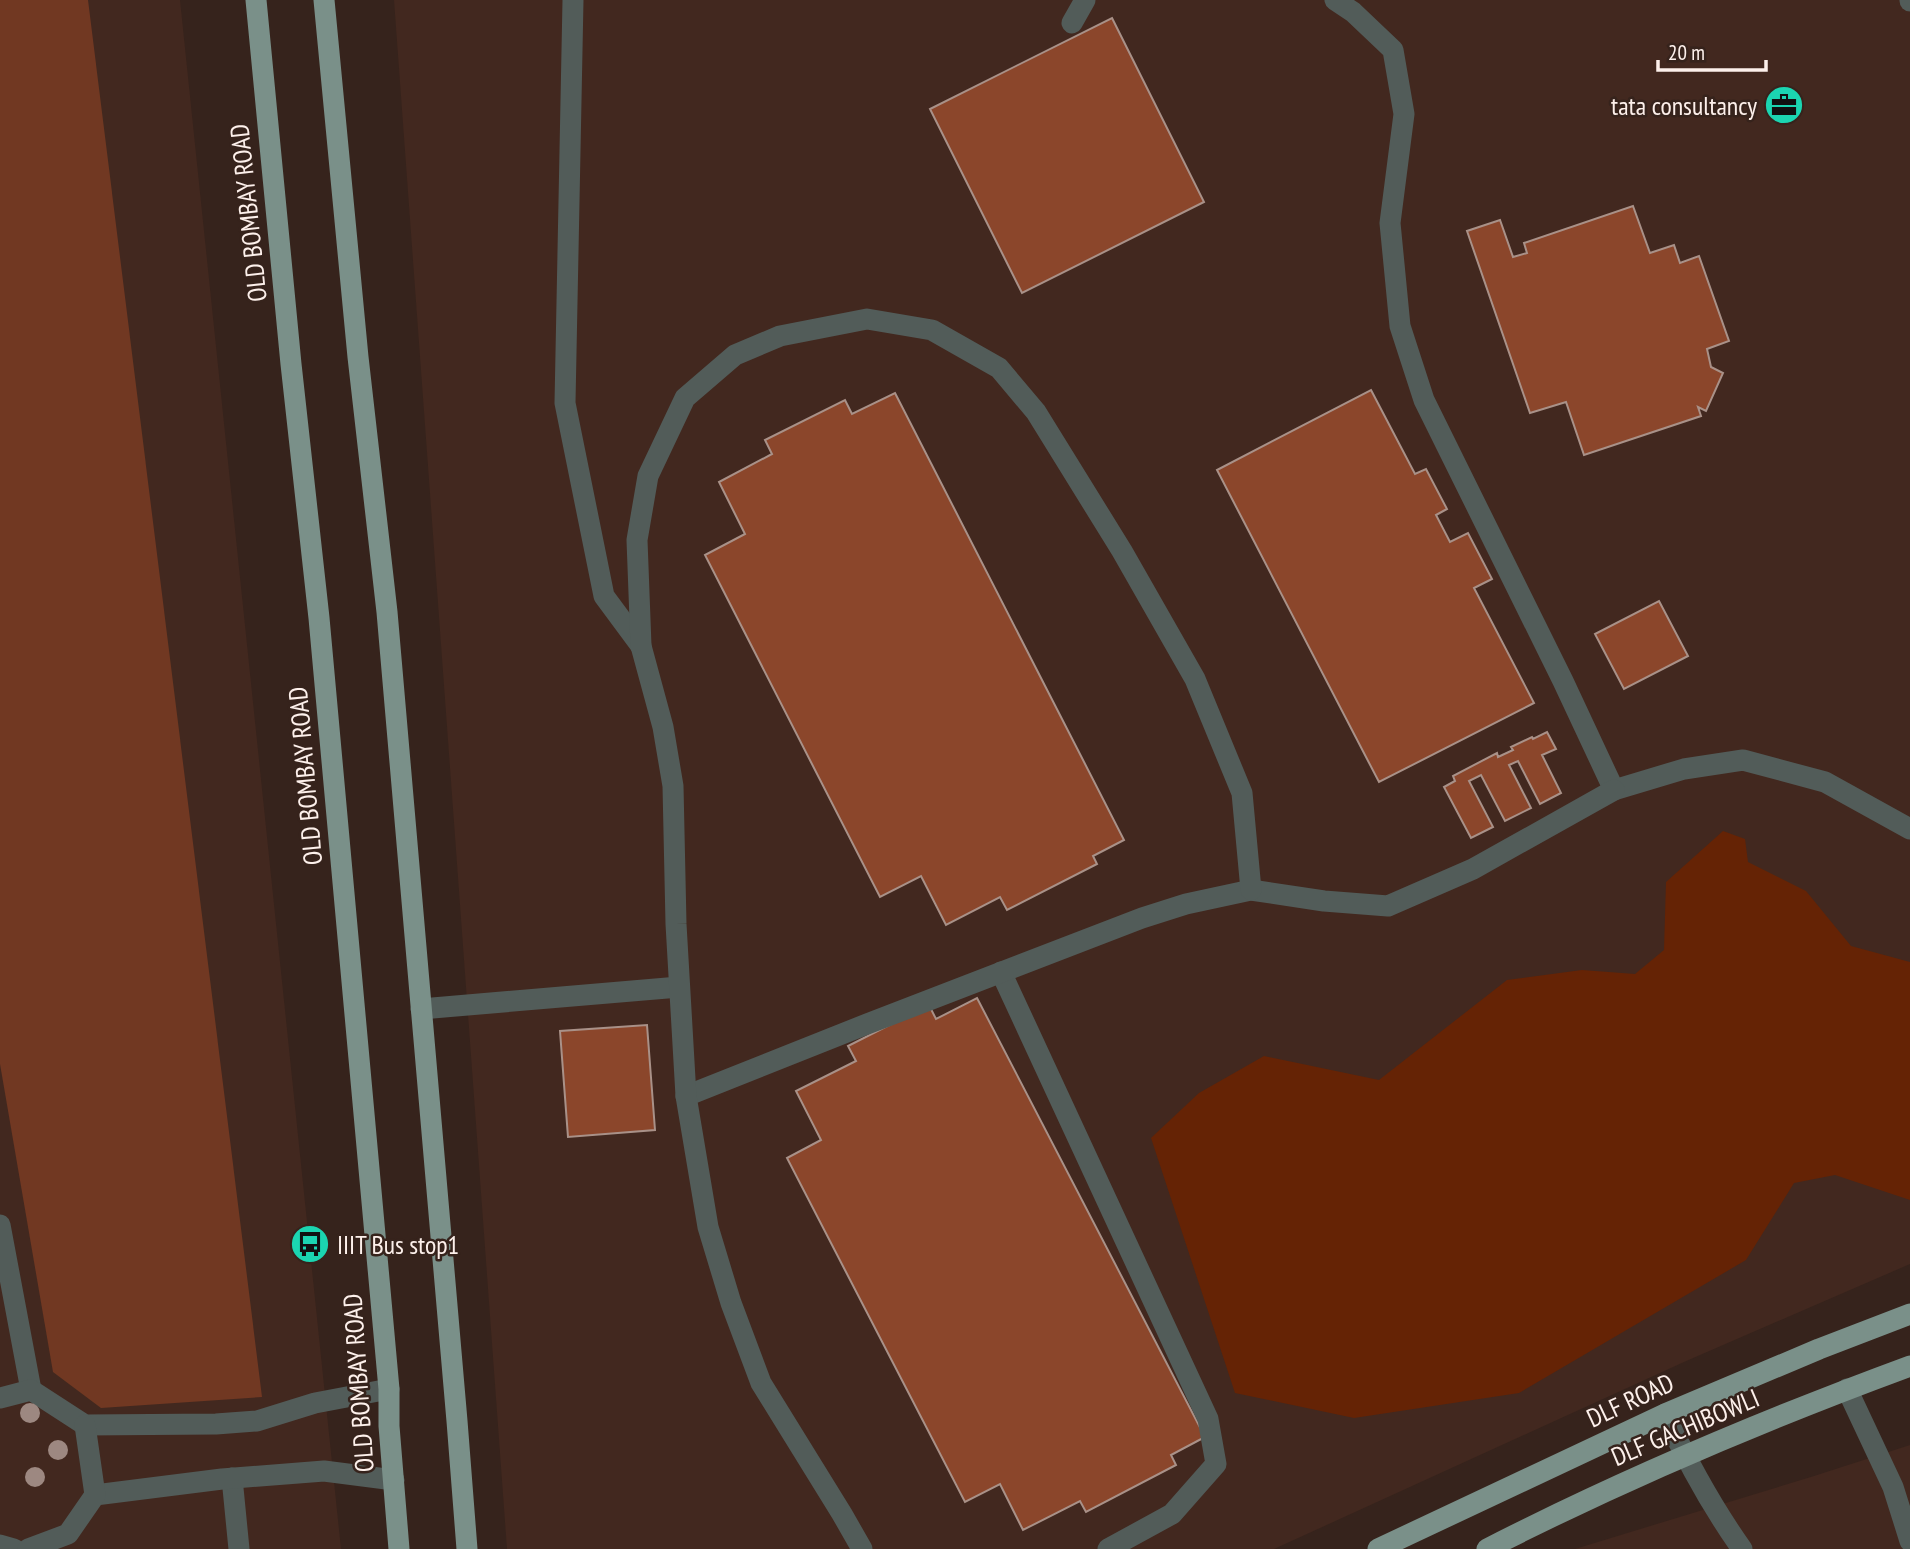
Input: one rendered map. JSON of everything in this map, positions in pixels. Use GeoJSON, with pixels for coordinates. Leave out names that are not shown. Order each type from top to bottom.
{"type":"FeatureCollection","features":[{"type":"Feature","properties":{"kind":"main road","name":"OLD BOMBAY ROAD"},"geometry":{"type":"LineString","coordinates":[[256,0],[319,618],[389,1389],[389,1426],[399,1549]]}},
{"type":"Feature","properties":{"kind":"main road"},"geometry":{"type":"LineString","coordinates":[[324,0],[358,357],[387,612],[467,1549]]}},
{"type":"Feature","properties":{"kind":"main road","name":"DLF ROAD"},"geometry":{"type":"LineString","coordinates":[[1378,1549],[1665,1414],[1910,1314]]}},
{"type":"Feature","properties":{"kind":"main road","name":"DLF GACHIBOWLI"},"geometry":{"type":"LineString","coordinates":[[1487,1549],[1684,1455],[1910,1366]]}},
{"type":"Feature","properties":{"kind":"lane"},"geometry":{"type":"LineString","coordinates":[[573,0],[565,402],[604,596],[640,646]]}},
{"type":"Feature","properties":{"kind":"lane"},"geometry":{"type":"LineString","coordinates":[[1072,23],[1085,0]]}},
{"type":"Feature","properties":{"kind":"lane"},"geometry":{"type":"LineString","coordinates":[[1335,0],[1353,12],[1393,50],[1404,114],[1390,223],[1401,326],[1424,400],[1614,790]]}},
{"type":"Feature","properties":{"kind":"lane"},"geometry":{"type":"LineString","coordinates":[[862,1549],[761,1383],[731,1303],[708,1227],[686,1096],[676,924],[673,786],[663,727],[640,646],[637,540],[648,476],[685,398],[735,355],[780,336],[867,319],[932,330],[999,368],[1036,412],[1122,551],[1195,679],[1242,793],[1251,890]]}},
{"type":"Feature","properties":{"kind":"lane"},"geometry":{"type":"LineString","coordinates":[[686,1096],[1001,972],[1186,904],[1251,890],[1325,901],[1388,906],[1473,869],[1614,790],[1684,769],[1743,760],[1825,782],[1910,829]]}},
{"type":"Feature","properties":{"kind":"lane"},"geometry":{"type":"LineString","coordinates":[[1001,972],[1208,1419],[1216,1464],[1172,1514],[1108,1549]]}},
{"type":"Feature","properties":{"kind":"lane"},"geometry":{"type":"LineString","coordinates":[[421,1009],[679,987]]}},
{"type":"Feature","properties":{"kind":"lane"},"geometry":{"type":"LineString","coordinates":[[0,1225],[31,1391]]}},
{"type":"Feature","properties":{"kind":"lane"},"geometry":{"type":"LineString","coordinates":[[0,1398],[31,1391],[85,1425],[216,1424],[257,1421],[315,1403],[389,1389]]}},
{"type":"Feature","properties":{"kind":"lane"},"geometry":{"type":"LineString","coordinates":[[1847,1389],[1893,1487],[1910,1541]]}},
{"type":"Feature","properties":{"kind":"lane"},"geometry":{"type":"LineString","coordinates":[[1665,1414],[1684,1455],[1742,1549]]}},
{"type":"Feature","properties":{"kind":"lane"},"geometry":{"type":"LineString","coordinates":[[28,1549],[68,1534],[95,1495],[85,1425]]}},
{"type":"Feature","properties":{"kind":"lane"},"geometry":{"type":"LineString","coordinates":[[95,1495],[324,1471],[394,1480]]}},
{"type":"Feature","properties":{"kind":"lane"},"geometry":{"type":"LineString","coordinates":[[232,1479],[239,1549]]}},
{"type":"Feature","properties":{"kind":"lane"},"geometry":{"type":"LineString","coordinates":[[0,1545],[15,1549]]}},
{"type":"Feature","properties":{"kind":"shaded area"},"geometry":{"type":"Polygon","coordinates":[[[0,0],[180,0],[341,1549],[0,1549],[0,0]]]}},
{"type":"Feature","properties":{"kind":"shaded area"},"geometry":{"type":"Polygon","coordinates":[[[0,0],[88,0],[262,1397],[101,1408],[53,1372],[0,1064],[0,0]]]}},
{"type":"Feature","properties":{"kind":"shaded area"},"geometry":{"type":"Polygon","coordinates":[[[394,0],[1910,0],[1910,1264],[1684,1362],[1274,1549],[507,1549],[394,0]]]}},
{"type":"Feature","properties":{"kind":"shaded area"},"geometry":{"type":"Polygon","coordinates":[[[1723,831],[1745,839],[1748,862],[1806,891],[1851,946],[1910,962],[1910,1200],[1835,1175],[1794,1183],[1746,1260],[1519,1393],[1354,1418],[1235,1393],[1151,1138],[1199,1093],[1264,1056],[1379,1080],[1507,980],[1582,970],[1635,974],[1664,950],[1666,882],[1723,831]]]}},
{"type":"Feature","properties":{"kind":"shaded area"},"geometry":{"type":"Polygon","coordinates":[[[1910,1445],[1910,1549],[1575,1549],[1814,1476],[1910,1445]]]}},
{"type":"Feature","properties":{"kind":"building"},"geometry":{"type":"Polygon","coordinates":[[[1112,18],[1204,202],[1022,293],[930,109],[1112,18]]]}},
{"type":"Feature","properties":{"kind":"building"},"geometry":{"type":"Polygon","coordinates":[[[1633,206],[1650,253],[1674,245],[1680,263],[1699,256],[1729,341],[1707,349],[1711,367],[1723,373],[1706,411],[1698,407],[1701,416],[1584,455],[1566,402],[1530,413],[1467,231],[1500,220],[1513,257],[1527,253],[1524,243],[1633,206]]]}},
{"type":"Feature","properties":{"kind":"building"},"geometry":{"type":"Polygon","coordinates":[[[1371,390],[1415,474],[1426,469],[1447,509],[1436,515],[1450,542],[1468,533],[1492,579],[1474,588],[1534,703],[1379,782],[1217,470],[1371,390]]]}},
{"type":"Feature","properties":{"kind":"building"},"geometry":{"type":"Polygon","coordinates":[[[895,393],[1124,840],[1093,856],[1097,864],[1007,910],[1000,897],[946,925],[921,876],[880,897],[705,555],[745,534],[719,482],[772,454],[765,440],[845,400],[852,414],[895,393]]]}},
{"type":"Feature","properties":{"kind":"building"},"geometry":{"type":"Polygon","coordinates":[[[1659,601],[1688,656],[1624,689],[1595,634],[1659,601]]]}},
{"type":"Feature","properties":{"kind":"building"},"geometry":{"type":"Polygon","coordinates":[[[1547,732],[1556,749],[1542,755],[1561,793],[1540,804],[1518,761],[1509,765],[1531,808],[1505,821],[1481,775],[1469,781],[1493,827],[1471,838],[1444,787],[1455,781],[1453,776],[1497,753],[1498,757],[1513,750],[1511,747],[1547,732]]]}},
{"type":"Feature","properties":{"kind":"building"},"geometry":{"type":"Polygon","coordinates":[[[977,998],[1205,1437],[1171,1455],[1176,1465],[1086,1512],[1080,1501],[1023,1530],[1000,1484],[965,1502],[787,1158],[821,1140],[796,1091],[856,1061],[848,1046],[929,1005],[936,1019],[977,998]]]}},
{"type":"Feature","properties":{"kind":"building"},"geometry":{"type":"Polygon","coordinates":[[[647,1025],[655,1130],[568,1137],[560,1031],[647,1025]]]}},
{"type":"Feature","properties":{"kind":"place","name":"tata consultancy"},"geometry":{"type":"Point","coordinates":[1784,105]}},
{"type":"Feature","properties":{"kind":"place","name":"IIIT Bus stop1"},"geometry":{"type":"Point","coordinates":[310,1244]}}]}
